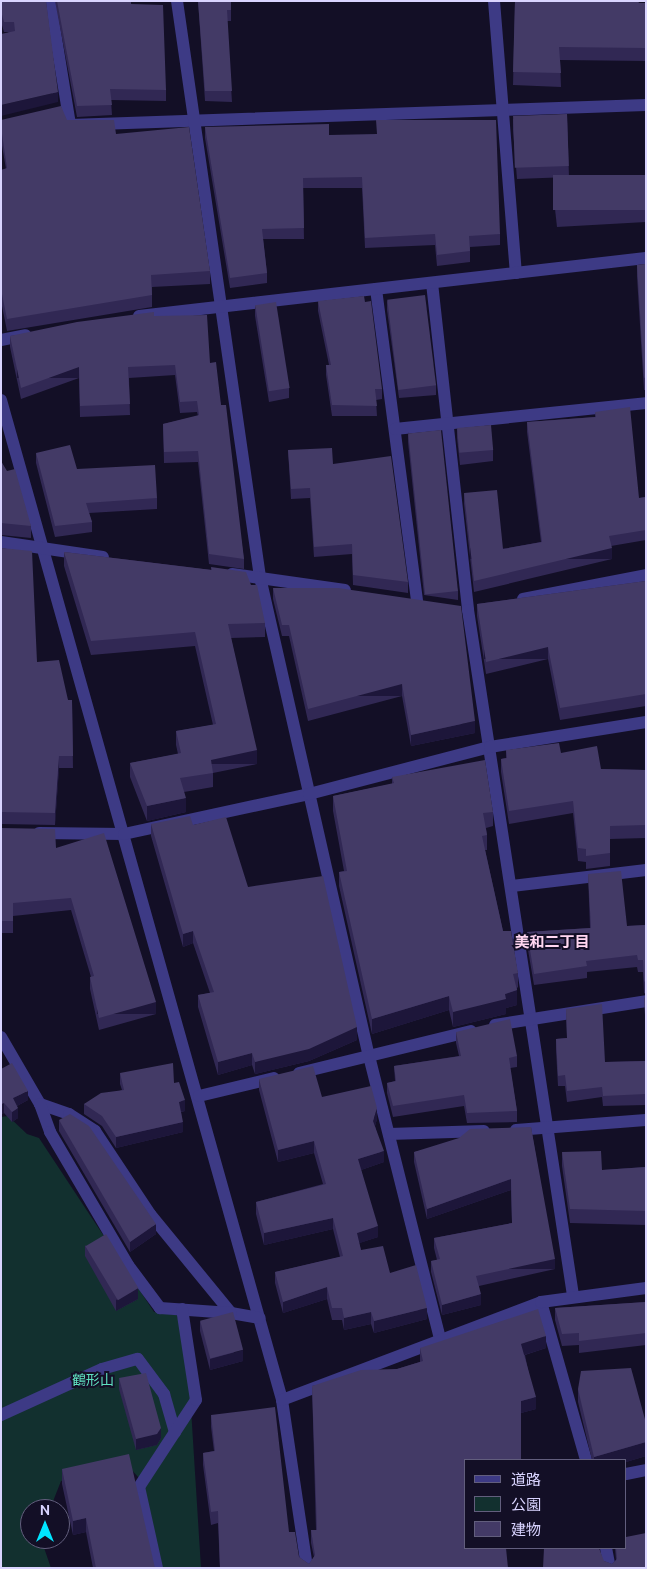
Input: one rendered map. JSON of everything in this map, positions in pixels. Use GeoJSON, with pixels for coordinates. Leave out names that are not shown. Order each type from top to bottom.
{"type":"FeatureCollection","features":[{"type":"Feature","properties":{"kind":"street"},"geometry":{"type":"LineString","coordinates":[[50,1],[60,110],[70,125],[195,123],[646,105]]}},
{"type":"Feature","properties":{"kind":"street"},"geometry":{"type":"LineString","coordinates":[[177,1],[219,306],[260,578],[370,1056],[440,1339]]}},
{"type":"Feature","properties":{"kind":"street"},"geometry":{"type":"LineString","coordinates":[[494,1],[516,273]]}},
{"type":"Feature","properties":{"kind":"street"},"geometry":{"type":"LineString","coordinates":[[124,318],[646,258]]}},
{"type":"Feature","properties":{"kind":"street"},"geometry":{"type":"LineString","coordinates":[[432,283],[468,610],[533,1016],[573,1295]]}},
{"type":"Feature","properties":{"kind":"street"},"geometry":{"type":"LineString","coordinates":[[376,289],[417,601]]}},
{"type":"Feature","properties":{"kind":"street"},"geometry":{"type":"LineString","coordinates":[[1,340],[41,332]]}},
{"type":"Feature","properties":{"kind":"street"},"geometry":{"type":"LineString","coordinates":[[1,400],[282,1400],[307,1568]]}},
{"type":"Feature","properties":{"kind":"street"},"geometry":{"type":"LineString","coordinates":[[395,429],[646,403]]}},
{"type":"Feature","properties":{"kind":"street"},"geometry":{"type":"LineString","coordinates":[[1,542],[122,559]]}},
{"type":"Feature","properties":{"kind":"street"},"geometry":{"type":"LineString","coordinates":[[221,572],[358,592]]}},
{"type":"Feature","properties":{"kind":"street"},"geometry":{"type":"LineString","coordinates":[[505,602],[646,575]]}},
{"type":"Feature","properties":{"kind":"street"},"geometry":{"type":"LineString","coordinates":[[398,598],[434,604]]}},
{"type":"Feature","properties":{"kind":"street"},"geometry":{"type":"LineString","coordinates":[[451,607],[468,610],[486,606]]}},
{"type":"Feature","properties":{"kind":"street"},"geometry":{"type":"LineString","coordinates":[[20,832],[124,834],[309,794],[490,747],[646,722]]}},
{"type":"Feature","properties":{"kind":"street"},"geometry":{"type":"LineString","coordinates":[[512,886],[646,870]]}},
{"type":"Feature","properties":{"kind":"street"},"geometry":{"type":"LineString","coordinates":[[198,1096],[533,1016],[646,1001]]}},
{"type":"Feature","properties":{"kind":"street"},"geometry":{"type":"LineString","coordinates":[[1,1037],[40,1104],[50,1132],[128,1265],[160,1308],[260,1318]]}},
{"type":"Feature","properties":{"kind":"street"},"geometry":{"type":"LineString","coordinates":[[40,1104],[69,1114],[94,1131],[150,1214],[232,1314]]}},
{"type":"Feature","properties":{"kind":"street"},"geometry":{"type":"LineString","coordinates":[[389,1134],[550,1129],[646,1120]]}},
{"type":"Feature","properties":{"kind":"street"},"geometry":{"type":"LineString","coordinates":[[282,1400],[541,1302],[573,1295],[646,1288]]}},
{"type":"Feature","properties":{"kind":"street"},"geometry":{"type":"LineString","coordinates":[[541,1302],[586,1459]]}},
{"type":"Feature","properties":{"kind":"street"},"geometry":{"type":"LineString","coordinates":[[157,1568],[139,1487],[196,1400],[182,1309]]}},
{"type":"Feature","properties":{"kind":"street"},"geometry":{"type":"LineString","coordinates":[[1,1415],[102,1369],[138,1359],[164,1394],[175,1432]]}},
{"type":"Feature","properties":{"kind":"street"},"geometry":{"type":"LineString","coordinates":[[627,1474],[646,1470]]}},
{"type":"Feature","properties":{"kind":"street"},"geometry":{"type":"LineString","coordinates":[[606,1549],[610,1568]]}},
{"type":"Feature","properties":{"kind":"green space","name":"鶴形山"},"geometry":{"type":"Polygon","coordinates":[[[8,1116],[27,1134],[39,1138],[154,1312],[177,1315],[188,1361],[201,1568],[160,1568],[139,1478],[129,1467],[61,1481],[54,1499],[20,1499],[20,1549],[44,1549],[51,1568],[1,1568],[1,1117],[8,1116]]]}},
{"type":"Feature","properties":{"kind":"building"},"geometry":{"type":"Polygon","coordinates":[[[1,1],[46,1],[58,92],[1,105],[1,34],[15,31],[14,22],[4,22],[1,1]]]}},
{"type":"Feature","properties":{"kind":"building"},"geometry":{"type":"Polygon","coordinates":[[[57,1],[131,1],[131,4],[163,5],[166,90],[110,89],[112,105],[77,106],[57,1]]]}},
{"type":"Feature","properties":{"kind":"building"},"geometry":{"type":"Polygon","coordinates":[[[198,1],[231,1],[231,10],[227,10],[232,91],[205,91],[198,1]]]}},
{"type":"Feature","properties":{"kind":"building"},"geometry":{"type":"Polygon","coordinates":[[[515,1],[638,1],[639,3],[646,3],[646,48],[559,47],[561,73],[513,72],[515,1]]]}},
{"type":"Feature","properties":{"kind":"building"},"geometry":{"type":"Polygon","coordinates":[[[61,106],[67,120],[114,120],[116,134],[189,127],[210,271],[151,275],[152,295],[7,319],[1,289],[1,170],[7,168],[1,120],[61,106]]]}},
{"type":"Feature","properties":{"kind":"building"},"geometry":{"type":"Polygon","coordinates":[[[567,114],[569,166],[515,168],[513,116],[567,114]]]}},
{"type":"Feature","properties":{"kind":"building"},"geometry":{"type":"Polygon","coordinates":[[[376,120],[496,120],[500,234],[469,236],[470,251],[437,255],[435,234],[365,238],[362,177],[303,178],[304,228],[262,229],[267,273],[230,278],[205,127],[329,124],[329,135],[377,134],[376,120]]]}},
{"type":"Feature","properties":{"kind":"building"},"geometry":{"type":"Polygon","coordinates":[[[553,175],[646,175],[646,210],[553,210],[553,175]]]}},
{"type":"Feature","properties":{"kind":"building"},"geometry":{"type":"Polygon","coordinates":[[[646,264],[646,377],[644,378],[637,265],[646,264]]]}},
{"type":"Feature","properties":{"kind":"building"},"geometry":{"type":"Polygon","coordinates":[[[425,295],[436,385],[398,390],[387,300],[425,295]]]}},
{"type":"Feature","properties":{"kind":"building"},"geometry":{"type":"Polygon","coordinates":[[[364,296],[365,302],[371,301],[382,389],[375,389],[377,406],[332,405],[326,365],[331,365],[318,301],[364,296]]]}},
{"type":"Feature","properties":{"kind":"building"},"geometry":{"type":"Polygon","coordinates":[[[276,302],[290,388],[269,391],[255,305],[276,302]]]}},
{"type":"Feature","properties":{"kind":"building"},"geometry":{"type":"Polygon","coordinates":[[[154,312],[154,316],[207,315],[210,363],[216,362],[221,405],[226,405],[244,559],[209,554],[198,451],[164,452],[163,424],[199,415],[197,401],[180,402],[175,365],[128,367],[130,404],[80,406],[79,367],[21,388],[10,336],[77,322],[154,312]]]}},
{"type":"Feature","properties":{"kind":"building"},"geometry":{"type":"Polygon","coordinates":[[[630,407],[639,498],[646,497],[646,530],[609,536],[612,548],[474,581],[464,493],[497,490],[503,549],[542,542],[527,422],[596,417],[595,412],[630,407]]]}},
{"type":"Feature","properties":{"kind":"building"},"geometry":{"type":"Polygon","coordinates":[[[491,425],[493,450],[459,453],[457,428],[491,425]]]}},
{"type":"Feature","properties":{"kind":"building"},"geometry":{"type":"Polygon","coordinates":[[[441,430],[458,591],[425,595],[408,433],[441,430]]]}},
{"type":"Feature","properties":{"kind":"building"},"geometry":{"type":"Polygon","coordinates":[[[70,445],[77,469],[155,465],[157,498],[86,503],[92,522],[55,526],[36,453],[70,445]]]}},
{"type":"Feature","properties":{"kind":"building"},"geometry":{"type":"Polygon","coordinates":[[[332,448],[333,464],[391,456],[408,582],[353,575],[352,544],[314,547],[310,488],[291,489],[288,450],[332,448]]]}},
{"type":"Feature","properties":{"kind":"building"},"geometry":{"type":"Polygon","coordinates":[[[1,461],[7,471],[15,469],[31,526],[1,523],[1,461]]]}},
{"type":"Feature","properties":{"kind":"building"},"geometry":{"type":"Polygon","coordinates":[[[1,548],[32,551],[37,662],[59,660],[68,700],[72,700],[73,756],[59,756],[55,813],[1,812],[1,548]]]}},
{"type":"Feature","properties":{"kind":"building"},"geometry":{"type":"Polygon","coordinates":[[[64,552],[212,570],[211,567],[246,572],[251,585],[257,585],[265,623],[228,624],[257,750],[211,760],[213,773],[180,778],[186,798],[147,806],[130,763],[181,753],[176,731],[216,724],[195,632],[91,641],[64,552]]]}},
{"type":"Feature","properties":{"kind":"building"},"geometry":{"type":"Polygon","coordinates":[[[646,581],[646,694],[560,708],[548,647],[486,662],[477,604],[646,581]]]}},
{"type":"Feature","properties":{"kind":"building"},"geometry":{"type":"Polygon","coordinates":[[[273,588],[338,588],[461,606],[475,721],[411,735],[402,684],[308,709],[289,625],[282,625],[273,588]]]}},
{"type":"Feature","properties":{"kind":"building"},"geometry":{"type":"Polygon","coordinates":[[[559,743],[561,753],[597,746],[601,769],[646,770],[646,825],[610,826],[610,853],[586,856],[586,849],[578,848],[573,801],[509,811],[501,759],[507,758],[506,750],[559,743]]]}},
{"type":"Feature","properties":{"kind":"building"},"geometry":{"type":"Polygon","coordinates":[[[485,760],[493,812],[483,813],[487,835],[482,836],[503,931],[511,931],[518,973],[513,974],[517,990],[505,994],[506,999],[453,1012],[449,996],[372,1019],[339,872],[347,871],[333,796],[394,783],[392,777],[485,760]]]}},
{"type":"Feature","properties":{"kind":"building"},"geometry":{"type":"Polygon","coordinates":[[[190,816],[193,825],[226,817],[248,887],[323,876],[357,1027],[309,1049],[255,1062],[252,1053],[218,1062],[198,995],[214,992],[193,931],[183,934],[151,824],[190,816]]]}},
{"type":"Feature","properties":{"kind":"building"},"geometry":{"type":"Polygon","coordinates":[[[1,828],[55,829],[56,848],[104,833],[156,1002],[99,1018],[90,977],[94,976],[71,898],[13,903],[13,921],[1,921],[1,828]]]}},
{"type":"Feature","properties":{"kind":"building"},"geometry":{"type":"Polygon","coordinates":[[[621,871],[627,926],[646,925],[646,983],[644,981],[643,960],[638,960],[637,955],[586,961],[587,966],[534,974],[527,932],[591,928],[588,874],[621,871]]]}},
{"type":"Feature","properties":{"kind":"building"},"geometry":{"type":"Polygon","coordinates":[[[646,997],[646,1033],[644,998],[646,997]]]}},
{"type":"Feature","properties":{"kind":"building"},"geometry":{"type":"Polygon","coordinates":[[[602,1004],[605,1062],[646,1061],[646,1094],[603,1096],[602,1087],[567,1091],[565,1075],[558,1076],[556,1039],[567,1038],[566,1009],[602,1004]]]}},
{"type":"Feature","properties":{"kind":"building"},"geometry":{"type":"Polygon","coordinates":[[[510,1019],[517,1056],[509,1058],[517,1111],[467,1113],[464,1095],[393,1106],[387,1083],[396,1081],[394,1066],[461,1056],[456,1032],[510,1019]]]}},
{"type":"Feature","properties":{"kind":"building"},"geometry":{"type":"Polygon","coordinates":[[[12,1063],[28,1091],[13,1098],[18,1108],[12,1112],[4,1103],[1,1104],[1,1069],[12,1063]]]}},
{"type":"Feature","properties":{"kind":"building"},"geometry":{"type":"Polygon","coordinates":[[[173,1063],[174,1083],[179,1082],[185,1100],[179,1102],[183,1122],[116,1137],[102,1116],[84,1104],[101,1093],[124,1090],[120,1073],[173,1063]]]}},
{"type":"Feature","properties":{"kind":"building"},"geometry":{"type":"Polygon","coordinates":[[[313,1066],[322,1097],[371,1086],[377,1108],[373,1121],[384,1151],[358,1159],[378,1226],[357,1233],[361,1250],[383,1246],[390,1273],[416,1265],[427,1308],[374,1321],[371,1312],[344,1318],[342,1308],[332,1308],[327,1287],[283,1302],[275,1272],[343,1256],[333,1218],[264,1233],[256,1202],[326,1184],[314,1141],[278,1150],[259,1079],[313,1066]]]}},
{"type":"Feature","properties":{"kind":"building"},"geometry":{"type":"Polygon","coordinates":[[[70,1114],[89,1126],[156,1224],[130,1242],[59,1120],[70,1114]]]}},
{"type":"Feature","properties":{"kind":"building"},"geometry":{"type":"Polygon","coordinates":[[[531,1127],[555,1259],[476,1276],[481,1294],[442,1305],[431,1261],[440,1259],[434,1238],[512,1223],[511,1179],[427,1209],[414,1152],[459,1138],[470,1129],[531,1127]]]}},
{"type":"Feature","properties":{"kind":"building"},"geometry":{"type":"Polygon","coordinates":[[[601,1151],[602,1170],[646,1167],[646,1211],[570,1209],[562,1152],[601,1151]]]}},
{"type":"Feature","properties":{"kind":"building"},"geometry":{"type":"Polygon","coordinates":[[[106,1234],[138,1288],[118,1300],[85,1246],[106,1234]]]}},
{"type":"Feature","properties":{"kind":"building"},"geometry":{"type":"Polygon","coordinates":[[[646,1302],[646,1333],[579,1341],[579,1333],[562,1334],[555,1308],[646,1302]]]}},
{"type":"Feature","properties":{"kind":"building"},"geometry":{"type":"Polygon","coordinates":[[[538,1309],[546,1336],[521,1344],[536,1397],[521,1401],[521,1459],[464,1459],[464,1549],[506,1549],[508,1568],[220,1568],[218,1511],[211,1512],[203,1453],[215,1451],[211,1415],[275,1407],[289,1532],[295,1532],[299,1557],[309,1564],[315,1555],[311,1530],[317,1530],[312,1386],[361,1370],[397,1369],[423,1361],[420,1348],[538,1309]]]}},
{"type":"Feature","properties":{"kind":"building"},"geometry":{"type":"Polygon","coordinates":[[[233,1312],[243,1350],[210,1358],[200,1321],[233,1312]]]}},
{"type":"Feature","properties":{"kind":"building"},"geometry":{"type":"Polygon","coordinates":[[[631,1368],[646,1423],[646,1442],[594,1457],[578,1389],[581,1371],[631,1368]]]}},
{"type":"Feature","properties":{"kind":"building"},"geometry":{"type":"Polygon","coordinates":[[[146,1373],[161,1428],[157,1434],[136,1439],[119,1378],[146,1373]]]}},
{"type":"Feature","properties":{"kind":"building"},"geometry":{"type":"Polygon","coordinates":[[[129,1454],[155,1568],[96,1568],[86,1518],[73,1521],[70,1499],[68,1499],[62,1469],[129,1454]]]}},
{"type":"Feature","properties":{"kind":"building"},"geometry":{"type":"Polygon","coordinates":[[[646,1533],[646,1568],[543,1568],[544,1549],[599,1549],[604,1561],[612,1564],[617,1559],[616,1549],[627,1549],[627,1537],[646,1533]]]}},
{"type":"Feature","properties":{"kind":"district","name":"美和二丁目"},"geometry":{"type":"Point","coordinates":[552,942]}}]}
